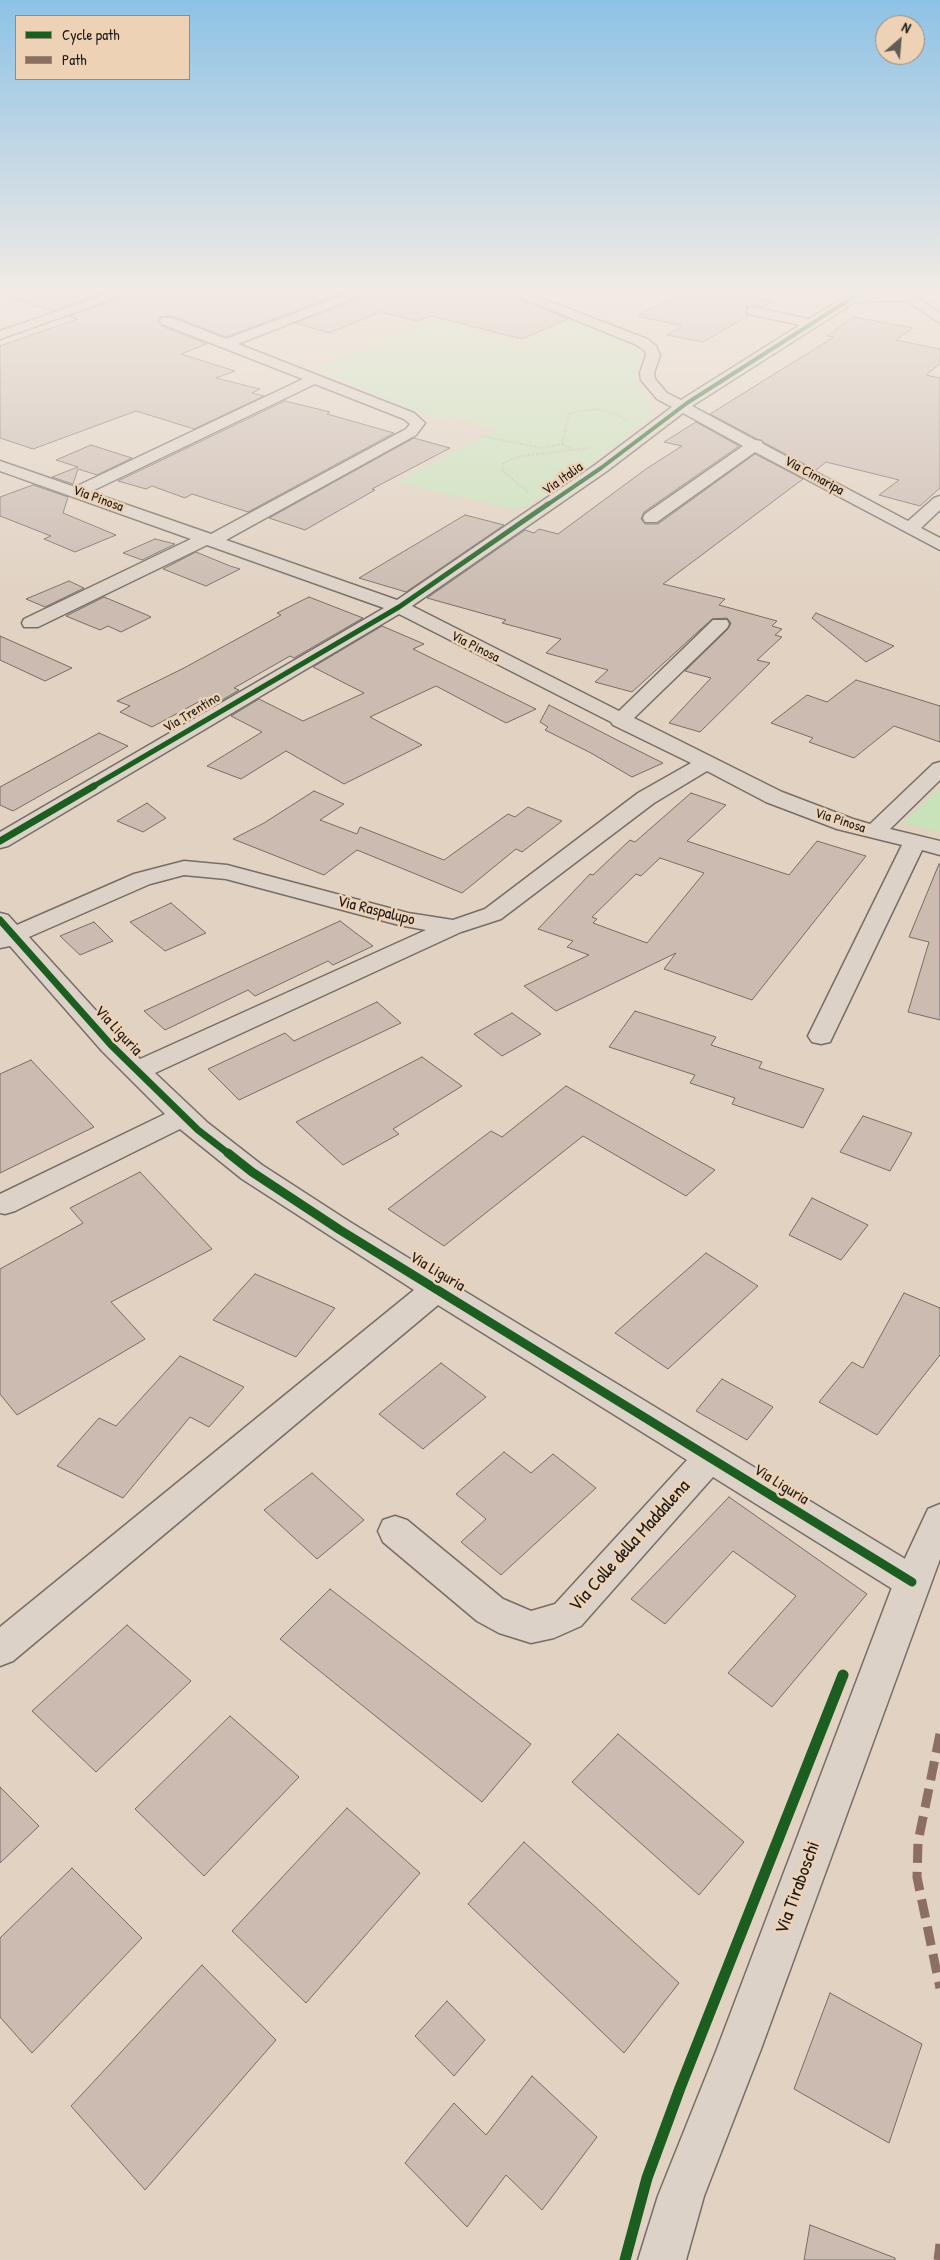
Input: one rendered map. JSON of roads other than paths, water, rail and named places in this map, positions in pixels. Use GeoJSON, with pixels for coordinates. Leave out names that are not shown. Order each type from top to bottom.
{"type":"FeatureCollection","features":[{"type":"Feature","properties":{"kind":"street"},"geometry":{"type":"LineString","coordinates":[[78,492],[283,394]]}},
{"type":"Feature","properties":{"kind":"street"},"geometry":{"type":"LineString","coordinates":[[31,623],[210,539],[338,473],[411,432],[418,425],[412,418],[353,394]]}},
{"type":"Feature","properties":{"kind":"street","name":"Via Cimaripa"},"geometry":{"type":"LineString","coordinates":[[661,394],[756,444],[940,545]]}},
{"type":"Feature","properties":{"kind":"street","name":"Via Italia"},"geometry":{"type":"LineString","coordinates":[[399,607],[600,468],[702,394]]}},
{"type":"Feature","properties":{"kind":"street"},"geometry":{"type":"LineString","coordinates":[[651,518],[756,444]]}},
{"type":"Feature","properties":{"kind":"street","name":"Via Pinosa"},"geometry":{"type":"LineString","coordinates":[[0,466],[399,607],[705,764],[786,802],[874,832],[940,848]]}},
{"type":"Feature","properties":{"kind":"street"},"geometry":{"type":"LineString","coordinates":[[910,529],[940,501]]}},
{"type":"Feature","properties":{"kind":"street","name":"Via Trentino"},"geometry":{"type":"LineString","coordinates":[[0,841],[399,607]]}},
{"type":"Feature","properties":{"kind":"street"},"geometry":{"type":"LineString","coordinates":[[620,721],[720,624]]}},
{"type":"Feature","properties":{"kind":"street","name":"Via Raspalupo"},"geometry":{"type":"LineString","coordinates":[[5,932],[142,878],[163,872],[190,868],[227,872],[397,917],[454,927],[478,921],[493,914],[646,798],[705,764]]}},
{"type":"Feature","properties":{"kind":"street"},"geometry":{"type":"LineString","coordinates":[[874,832],[940,768]]}},
{"type":"Feature","properties":{"kind":"street"},"geometry":{"type":"LineString","coordinates":[[821,1036],[915,842]]}},
{"type":"Feature","properties":{"kind":"street"},"geometry":{"type":"LineString","coordinates":[[137,1071],[454,927]]}},
{"type":"Feature","properties":{"kind":"street","name":"Via Liguria"},"geometry":{"type":"LineString","coordinates":[[5,932],[137,1071],[183,1116],[268,1183],[912,1582]]}},
{"type":"Feature","properties":{"kind":"street"},"geometry":{"type":"LineString","coordinates":[[5,1204],[183,1116]]}},
{"type":"Feature","properties":{"kind":"street"},"geometry":{"type":"LineString","coordinates":[[0,1648],[438,1288]]}},
{"type":"Feature","properties":{"kind":"street","name":"Via Colle della Maddalena"},"geometry":{"type":"LineString","coordinates":[[395,1531],[490,1610],[512,1621],[531,1627],[554,1622],[568,1615],[581,1602],[710,1457]]}},
{"type":"Feature","properties":{"kind":"street","name":"Via Tiraboschi"},"geometry":{"type":"LineString","coordinates":[[662,2260],[681,2196],[742,2040],[912,1582],[940,1519]]}}]}
